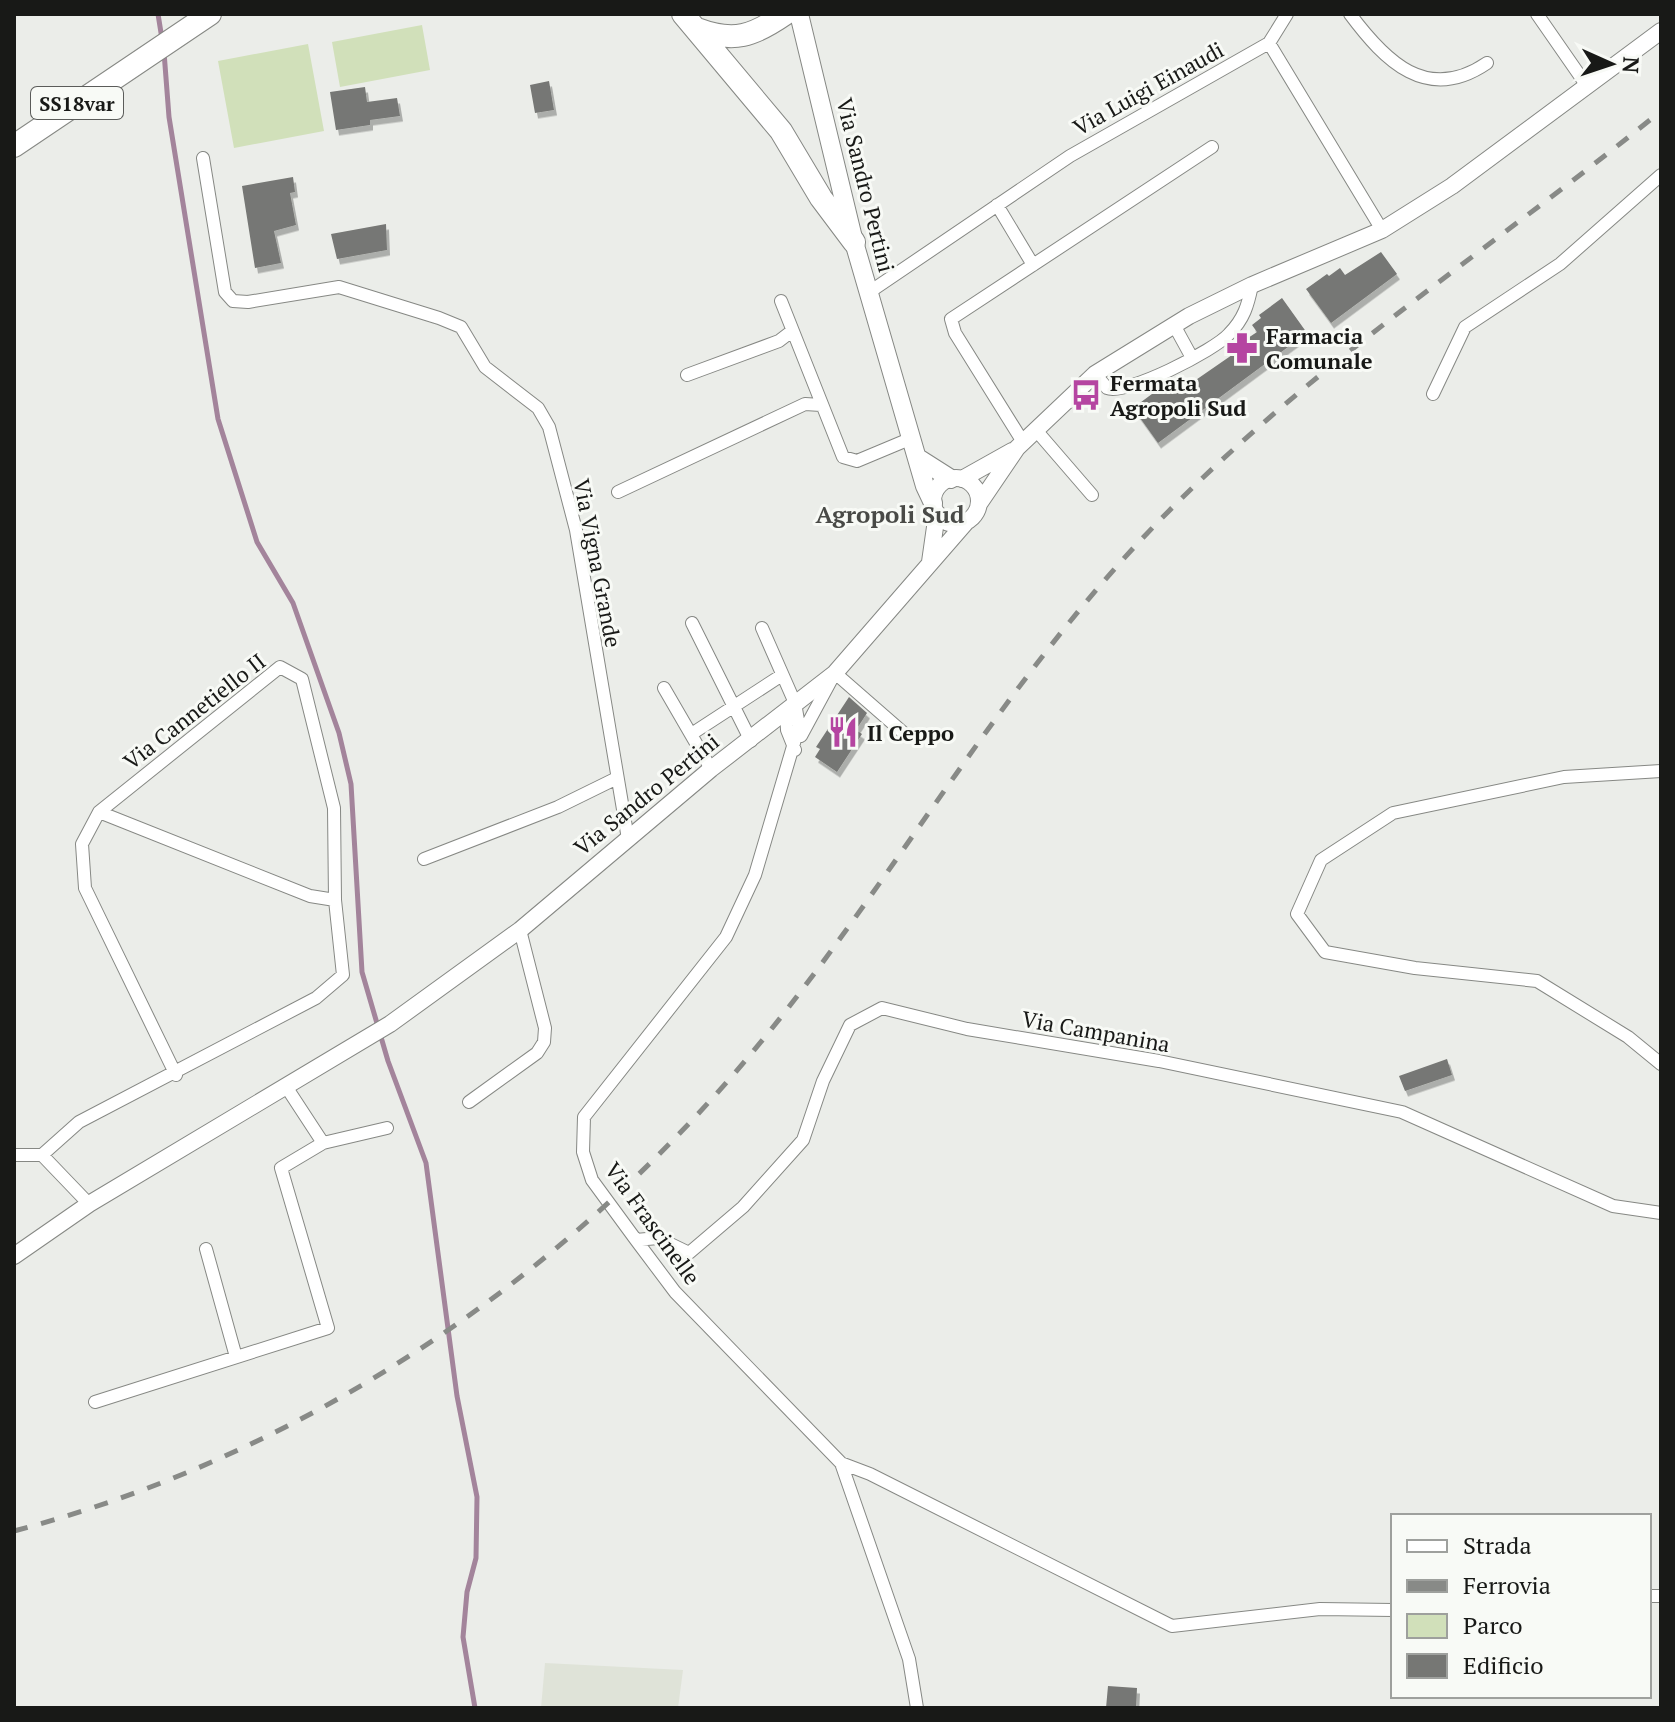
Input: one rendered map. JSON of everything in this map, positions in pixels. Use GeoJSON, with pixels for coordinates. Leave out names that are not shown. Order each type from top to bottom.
{"type":"FeatureCollection","features":[{"type":"Feature","properties":{"kind":"highway","name":"SS18var"},"geometry":{"type":"LineString","coordinates":[[14,146],[210,14]]}},
{"type":"Feature","properties":{"kind":"highway"},"geometry":{"type":"LineString","coordinates":[[689,21],[722,39],[752,34],[785,14]]}},
{"type":"Feature","properties":{"kind":"highway"},"geometry":{"type":"LineString","coordinates":[[689,21],[781,131],[821,198],[854,242]]}},
{"type":"Feature","properties":{"kind":"main road","name":"Via Sandro Pertini"},"geometry":{"type":"LineString","coordinates":[[799,14],[868,293],[935,508]]}},
{"type":"Feature","properties":{"kind":"main road"},"geometry":{"type":"LineString","coordinates":[[918,458],[956,479]]}},
{"type":"Feature","properties":{"kind":"street"},"geometry":{"type":"LineString","coordinates":[[1287,14],[1269,43],[1382,230]]}},
{"type":"Feature","properties":{"kind":"street"},"geometry":{"type":"LineString","coordinates":[[1350,14],[1377,48],[1400,70],[1431,77],[1458,78],[1487,63]]}},
{"type":"Feature","properties":{"kind":"street"},"geometry":{"type":"LineString","coordinates":[[1537,14],[1587,86]]}},
{"type":"Feature","properties":{"kind":"street"},"geometry":{"type":"LineString","coordinates":[[1025,440],[936,490],[935,508],[954,524],[967,521],[1025,440],[1095,374],[1174,325],[1252,285],[1382,230],[1452,186],[1661,31]]}},
{"type":"Feature","properties":{"kind":"street","name":"Via Luigi Einaudi"},"geometry":{"type":"LineString","coordinates":[[868,293],[1070,156],[1269,43]]}},
{"type":"Feature","properties":{"kind":"street"},"geometry":{"type":"LineString","coordinates":[[1092,495],[1025,440],[955,333],[951,319],[1212,147]]}},
{"type":"Feature","properties":{"kind":"street","name":"Via Vigna Grande"},"geometry":{"type":"LineString","coordinates":[[203,158],[225,292],[233,301],[248,302],[339,287],[439,318],[461,327],[485,367],[538,408],[549,427],[576,530],[615,779],[628,839]]}},
{"type":"Feature","properties":{"kind":"street"},"geometry":{"type":"LineString","coordinates":[[1433,394],[1465,327],[1560,264],[1661,175]]}},
{"type":"Feature","properties":{"kind":"street"},"geometry":{"type":"LineString","coordinates":[[997,205],[1033,265]]}},
{"type":"Feature","properties":{"kind":"street"},"geometry":{"type":"LineString","coordinates":[[1095,374],[1114,391],[1154,377],[1227,337],[1247,311],[1252,285]]}},
{"type":"Feature","properties":{"kind":"street"},"geometry":{"type":"LineString","coordinates":[[781,301],[843,457],[848,461],[857,461],[912,438]]}},
{"type":"Feature","properties":{"kind":"street"},"geometry":{"type":"LineString","coordinates":[[1174,325],[1191,356]]}},
{"type":"Feature","properties":{"kind":"street"},"geometry":{"type":"LineString","coordinates":[[687,375],[779,341],[792,331]]}},
{"type":"Feature","properties":{"kind":"street"},"geometry":{"type":"LineString","coordinates":[[618,492],[805,404],[821,405]]}},
{"type":"Feature","properties":{"kind":"street"},"geometry":{"type":"LineString","coordinates":[[956,479],[973,485],[979,504]]}},
{"type":"Feature","properties":{"kind":"street","name":"Via Sandro Pertini"},"geometry":{"type":"LineString","coordinates":[[930,562],[935,508]]}},
{"type":"Feature","properties":{"kind":"street","name":"Via Sandro Pertini"},"geometry":{"type":"LineString","coordinates":[[14,1256],[89,1204],[390,1024],[520,930],[711,769],[835,673],[967,521]]}},
{"type":"Feature","properties":{"kind":"street"},"geometry":{"type":"LineString","coordinates":[[692,623],[731,705],[757,736],[777,729],[793,746]]}},
{"type":"Feature","properties":{"kind":"street","name":"Via Frascinelle"},"geometry":{"type":"LineString","coordinates":[[762,628],[782,675],[791,707],[793,746]]}},
{"type":"Feature","properties":{"kind":"street","name":"Via Cannetiello II"},"geometry":{"type":"LineString","coordinates":[[42,1155],[79,1122],[176,1075],[316,998],[343,975],[335,900],[334,808],[302,679],[293,670],[280,667],[99,812],[82,844],[85,888],[176,1075]]}},
{"type":"Feature","properties":{"kind":"street"},"geometry":{"type":"LineString","coordinates":[[835,673],[906,735]]}},
{"type":"Feature","properties":{"kind":"street","name":"Via Frascinelle"},"geometry":{"type":"LineString","coordinates":[[835,673],[793,746],[755,875],[726,937],[584,1117],[583,1152],[592,1180],[675,1292],[841,1463],[909,1659],[917,1708]]}},
{"type":"Feature","properties":{"kind":"street"},"geometry":{"type":"LineString","coordinates":[[693,733],[731,705],[782,675]]}},
{"type":"Feature","properties":{"kind":"street"},"geometry":{"type":"LineString","coordinates":[[664,688],[693,733],[711,769]]}},
{"type":"Feature","properties":{"kind":"street"},"geometry":{"type":"LineString","coordinates":[[1661,771],[1564,777],[1393,813],[1321,860],[1297,914],[1325,952],[1415,968],[1537,981],[1628,1037],[1661,1064]]}},
{"type":"Feature","properties":{"kind":"street"},"geometry":{"type":"LineString","coordinates":[[424,859],[558,807],[615,779]]}},
{"type":"Feature","properties":{"kind":"street"},"geometry":{"type":"LineString","coordinates":[[99,812],[310,896],[335,900]]}},
{"type":"Feature","properties":{"kind":"street"},"geometry":{"type":"LineString","coordinates":[[469,1102],[537,1053],[544,1042],[545,1028],[520,930]]}},
{"type":"Feature","properties":{"kind":"street","name":"Via Campanina"},"geometry":{"type":"LineString","coordinates":[[636,1240],[658,1238],[689,1253],[732,1217],[803,1140],[823,1081],[850,1025],[882,1008],[967,1029],[1159,1061],[1402,1112],[1613,1206],[1661,1213]]}},
{"type":"Feature","properties":{"kind":"street"},"geometry":{"type":"LineString","coordinates":[[287,1088],[323,1143]]}},
{"type":"Feature","properties":{"kind":"street"},"geometry":{"type":"LineString","coordinates":[[95,1402],[328,1328],[281,1168],[323,1143],[387,1128]]}},
{"type":"Feature","properties":{"kind":"street"},"geometry":{"type":"LineString","coordinates":[[14,1155],[42,1155],[89,1204]]}},
{"type":"Feature","properties":{"kind":"street"},"geometry":{"type":"LineString","coordinates":[[206,1249],[236,1357]]}},
{"type":"Feature","properties":{"kind":"street"},"geometry":{"type":"LineString","coordinates":[[841,1463],[870,1474],[1172,1626],[1320,1609],[1391,1610]]}},
{"type":"Feature","properties":{"kind":"shaded area"},"geometry":{"type":"Polygon","coordinates":[[[545,1663],[683,1670],[678,1708],[541,1708],[545,1663]]]}},
{"type":"Feature","properties":{"kind":"green space"},"geometry":{"type":"Polygon","coordinates":[[[422,25],[430,70],[340,87],[332,42],[422,25]]]}},
{"type":"Feature","properties":{"kind":"green space"},"geometry":{"type":"Polygon","coordinates":[[[308,44],[324,131],[234,148],[218,61],[308,44]]]}},
{"type":"Feature","properties":{"kind":"building"},"geometry":{"type":"Polygon","coordinates":[[[549,81],[554,110],[535,113],[530,85],[549,81]]]}},
{"type":"Feature","properties":{"kind":"building"},"geometry":{"type":"Polygon","coordinates":[[[365,87],[367,102],[397,98],[400,116],[370,120],[370,125],[336,130],[330,92],[365,87]]]}},
{"type":"Feature","properties":{"kind":"building"},"geometry":{"type":"Polygon","coordinates":[[[293,177],[295,192],[290,193],[296,225],[274,231],[281,263],[255,268],[242,186],[293,177]]]}},
{"type":"Feature","properties":{"kind":"building"},"geometry":{"type":"Polygon","coordinates":[[[386,224],[387,250],[337,259],[331,234],[386,224]]]}},
{"type":"Feature","properties":{"kind":"building"},"geometry":{"type":"Polygon","coordinates":[[[1381,252],[1397,274],[1331,323],[1306,289],[1340,268],[1345,275],[1381,252]]]}},
{"type":"Feature","properties":{"kind":"building"},"geometry":{"type":"Polygon","coordinates":[[[1282,298],[1307,333],[1158,443],[1133,408],[1156,391],[1158,394],[1168,386],[1172,392],[1187,380],[1190,384],[1245,346],[1242,342],[1257,332],[1252,325],[1261,318],[1259,315],[1282,298]]]}},
{"type":"Feature","properties":{"kind":"building","name":"Il Ceppo"},"geometry":{"type":"Polygon","coordinates":[[[849,697],[867,713],[856,730],[862,734],[837,772],[815,757],[820,749],[816,747],[849,697]]]}},
{"type":"Feature","properties":{"kind":"building"},"geometry":{"type":"Polygon","coordinates":[[[1447,1059],[1452,1075],[1405,1091],[1399,1076],[1447,1059]]]}},
{"type":"Feature","properties":{"kind":"building"},"geometry":{"type":"Polygon","coordinates":[[[1108,1686],[1137,1688],[1136,1708],[1106,1708],[1108,1686]]]}},
{"type":"Feature","properties":{"kind":"waterway"},"geometry":{"type":"LineString","coordinates":[[158,14],[162,39]]}},
{"type":"Feature","properties":{"kind":"waterway"},"geometry":{"type":"LineString","coordinates":[[164,52],[169,117],[218,419],[257,542],[293,603],[339,733],[351,784],[362,972],[388,1061],[426,1163],[457,1396],[477,1497],[476,1558],[467,1592],[463,1637],[475,1708]]}},
{"type":"Feature","properties":{"kind":"railway"},"geometry":{"type":"LineString","coordinates":[[14,1531],[130,1495],[241,1449],[348,1393],[450,1329],[547,1256],[637,1176],[721,1089],[798,995],[1047,650],[1139,542],[1199,482],[1326,370],[1661,111]]}},
{"type":"Feature","properties":{"kind":"place","name":"Farmacia Comunale"},"geometry":{"type":"Point","coordinates":[1242,348]}},
{"type":"Feature","properties":{"kind":"place","name":"Fermata Agropoli Sud"},"geometry":{"type":"Point","coordinates":[1086,395]}},
{"type":"Feature","properties":{"kind":"place","name":"Il Ceppo"},"geometry":{"type":"Point","coordinates":[843,732]}},
{"type":"Feature","properties":{"kind":"district","name":"Agropoli Sud"},"geometry":{"type":"Point","coordinates":[890,514]}}]}
